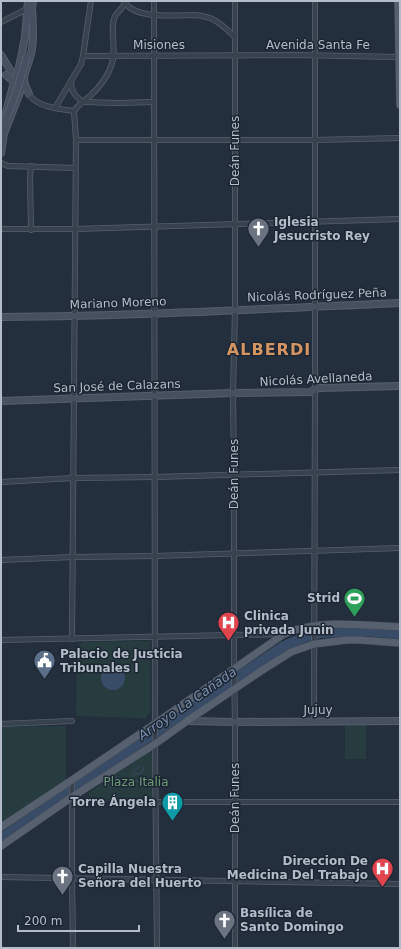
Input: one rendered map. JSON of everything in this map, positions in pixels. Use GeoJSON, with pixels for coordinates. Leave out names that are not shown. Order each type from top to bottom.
{"type":"FeatureCollection","features":[{"type":"Feature","properties":{"kind":"main road"},"geometry":{"type":"LineString","coordinates":[[398,1],[400,105]]}},
{"type":"Feature","properties":{"kind":"main road"},"geometry":{"type":"LineString","coordinates":[[3,825],[72,780],[290,631],[314,626],[352,624],[400,628]]}},
{"type":"Feature","properties":{"kind":"main road"},"geometry":{"type":"LineString","coordinates":[[1,846],[72,797],[155,744],[234,689],[291,652],[314,644],[353,639],[400,643]]}},
{"type":"Feature","properties":{"kind":"street"},"geometry":{"type":"LineString","coordinates":[[4,116],[17,90],[27,56],[28,1]]}},
{"type":"Feature","properties":{"kind":"street"},"geometry":{"type":"LineString","coordinates":[[1,153],[4,116],[15,81],[22,53],[29,9],[33,1]]}},
{"type":"Feature","properties":{"kind":"street"},"geometry":{"type":"LineString","coordinates":[[55,108],[81,64],[91,1]]}},
{"type":"Feature","properties":{"kind":"street"},"geometry":{"type":"LineString","coordinates":[[154,1],[154,396],[156,556],[155,744],[157,948]]}},
{"type":"Feature","properties":{"kind":"street","name":"Deán Funes"},"geometry":{"type":"LineString","coordinates":[[235,1],[235,310],[233,393],[235,948]]}},
{"type":"Feature","properties":{"kind":"street"},"geometry":{"type":"LineString","coordinates":[[314,1],[314,721]]}},
{"type":"Feature","properties":{"kind":"street"},"geometry":{"type":"LineString","coordinates":[[72,639],[76,168],[74,111],[91,96],[111,67],[113,62],[115,18],[124,2],[140,13],[154,15],[203,15],[223,25],[235,37]]}},
{"type":"Feature","properties":{"kind":"street"},"geometry":{"type":"LineString","coordinates":[[1,22],[29,9]]}},
{"type":"Feature","properties":{"kind":"street"},"geometry":{"type":"LineString","coordinates":[[29,9],[34,25],[32,51],[24,78],[29,94],[34,100],[42,104],[74,111]]}},
{"type":"Feature","properties":{"kind":"street"},"geometry":{"type":"LineString","coordinates":[[1,55],[6,73],[21,89],[29,94]]}},
{"type":"Feature","properties":{"kind":"street","name":"Misiones"},"geometry":{"type":"LineString","coordinates":[[83,56],[235,56]]}},
{"type":"Feature","properties":{"kind":"street","name":"Avenida Santa Fe"},"geometry":{"type":"LineString","coordinates":[[235,56],[400,57]]}},
{"type":"Feature","properties":{"kind":"street"},"geometry":{"type":"LineString","coordinates":[[6,73],[16,67],[19,62]]}},
{"type":"Feature","properties":{"kind":"street"},"geometry":{"type":"LineString","coordinates":[[15,81],[20,80],[26,72]]}},
{"type":"Feature","properties":{"kind":"street"},"geometry":{"type":"LineString","coordinates":[[72,79],[71,86],[73,93],[83,102],[154,102]]}},
{"type":"Feature","properties":{"kind":"street"},"geometry":{"type":"LineString","coordinates":[[3,136],[21,89]]}},
{"type":"Feature","properties":{"kind":"street"},"geometry":{"type":"LineString","coordinates":[[76,140],[314,140],[400,138]]}},
{"type":"Feature","properties":{"kind":"street"},"geometry":{"type":"LineString","coordinates":[[1,163],[8,166],[76,168]]}},
{"type":"Feature","properties":{"kind":"street"},"geometry":{"type":"LineString","coordinates":[[31,166],[31,230]]}},
{"type":"Feature","properties":{"kind":"street"},"geometry":{"type":"LineString","coordinates":[[1,230],[155,227],[400,219]]}},
{"type":"Feature","properties":{"kind":"street","name":"Nicolás Rodríguez Peña"},"geometry":{"type":"LineString","coordinates":[[235,310],[400,303]]}},
{"type":"Feature","properties":{"kind":"street","name":"Mariano Moreno"},"geometry":{"type":"LineString","coordinates":[[1,317],[235,310]]}},
{"type":"Feature","properties":{"kind":"street","name":"Nicolás Avellaneda"},"geometry":{"type":"LineString","coordinates":[[233,393],[311,392],[315,389],[400,386]]}},
{"type":"Feature","properties":{"kind":"street","name":"San José de Calazans"},"geometry":{"type":"LineString","coordinates":[[1,401],[233,393]]}},
{"type":"Feature","properties":{"kind":"street"},"geometry":{"type":"LineString","coordinates":[[1,482],[73,478],[400,470]]}},
{"type":"Feature","properties":{"kind":"street"},"geometry":{"type":"LineString","coordinates":[[1,560],[400,548]]}},
{"type":"Feature","properties":{"kind":"street"},"geometry":{"type":"LineString","coordinates":[[1,640],[284,634]]}},
{"type":"Feature","properties":{"kind":"street"},"geometry":{"type":"LineString","coordinates":[[1,724],[72,721]]}},
{"type":"Feature","properties":{"kind":"street","name":"Jujuy"},"geometry":{"type":"LineString","coordinates":[[187,721],[400,721]]}},
{"type":"Feature","properties":{"kind":"street"},"geometry":{"type":"LineString","coordinates":[[72,780],[73,948]]}},
{"type":"Feature","properties":{"kind":"street"},"geometry":{"type":"LineString","coordinates":[[156,802],[400,802]]}},
{"type":"Feature","properties":{"kind":"street"},"geometry":{"type":"LineString","coordinates":[[1,877],[400,884]]}},
{"type":"Feature","properties":{"kind":"green space"},"geometry":{"type":"Polygon","coordinates":[[[150,641],[150,712],[145,719],[76,716],[77,647],[83,642],[150,641]]]}},
{"type":"Feature","properties":{"kind":"green space"},"geometry":{"type":"Polygon","coordinates":[[[345,724],[366,724],[366,759],[345,759],[345,724]]]}},
{"type":"Feature","properties":{"kind":"green space"},"geometry":{"type":"Polygon","coordinates":[[[66,726],[66,782],[1,822],[1,727],[66,726]]]}},
{"type":"Feature","properties":{"kind":"green space","name":"Plaza Italia"},"geometry":{"type":"Polygon","coordinates":[[[149,752],[153,754],[154,800],[92,801],[88,793],[149,752]]]}},
{"type":"Feature","properties":{"kind":"water"},"geometry":{"type":"Polygon","coordinates":[[[363,627],[400,631],[400,639],[364,636],[321,638],[285,651],[1,843],[1,832],[281,642],[312,630],[363,627]]]}},
{"type":"Feature","properties":{"kind":"water"},"geometry":{"type":"Polygon","coordinates":[[[113,666],[121,670],[125,678],[121,686],[113,690],[105,686],[101,678],[105,670],[113,666]]]}},
{"type":"Feature","properties":{"kind":"waterway"},"geometry":{"type":"LineString","coordinates":[[131,774],[140,766]]}},
{"type":"Feature","properties":{"kind":"waterway"},"geometry":{"type":"LineString","coordinates":[[132,777],[135,774],[140,774],[143,767]]}},
{"type":"Feature","properties":{"kind":"waterway"},"geometry":{"type":"LineString","coordinates":[[108,785],[116,777],[122,779]]}},
{"type":"Feature","properties":{"kind":"waterway"},"geometry":{"type":"LineString","coordinates":[[134,781],[138,781],[141,787]]}},
{"type":"Feature","properties":{"kind":"waterway"},"geometry":{"type":"LineString","coordinates":[[110,788],[122,783]]}},
{"type":"Feature","properties":{"kind":"place","name":"Iglesia Jesucristo Rey"},"geometry":{"type":"Point","coordinates":[258,248]}},
{"type":"Feature","properties":{"kind":"place","name":"Strid"},"geometry":{"type":"Point","coordinates":[355,618]}},
{"type":"Feature","properties":{"kind":"place","name":"Clinica privada Junin"},"geometry":{"type":"Point","coordinates":[229,642]}},
{"type":"Feature","properties":{"kind":"place","name":"Palacio de Justicia Tribunales I"},"geometry":{"type":"Point","coordinates":[45,680]}},
{"type":"Feature","properties":{"kind":"place","name":"Torre Ángela"},"geometry":{"type":"Point","coordinates":[172,822]}},
{"type":"Feature","properties":{"kind":"place","name":"Direccion De Medicina Del Trabajo"},"geometry":{"type":"Point","coordinates":[383,888]}},
{"type":"Feature","properties":{"kind":"place","name":"Capilla Nuestra Señora del Huerto"},"geometry":{"type":"Point","coordinates":[63,896]}},
{"type":"Feature","properties":{"kind":"place","name":"Basílica de Santo Domingo"},"geometry":{"type":"Point","coordinates":[225,940]}},
{"type":"Feature","properties":{"kind":"district","name":"ALBERDI"},"geometry":{"type":"Point","coordinates":[269,349]}},
{"type":"Feature","properties":{"kind":"water label","name":"Arroyo La Cañada"},"geometry":{"type":"Point","coordinates":[187,703]}}]}
